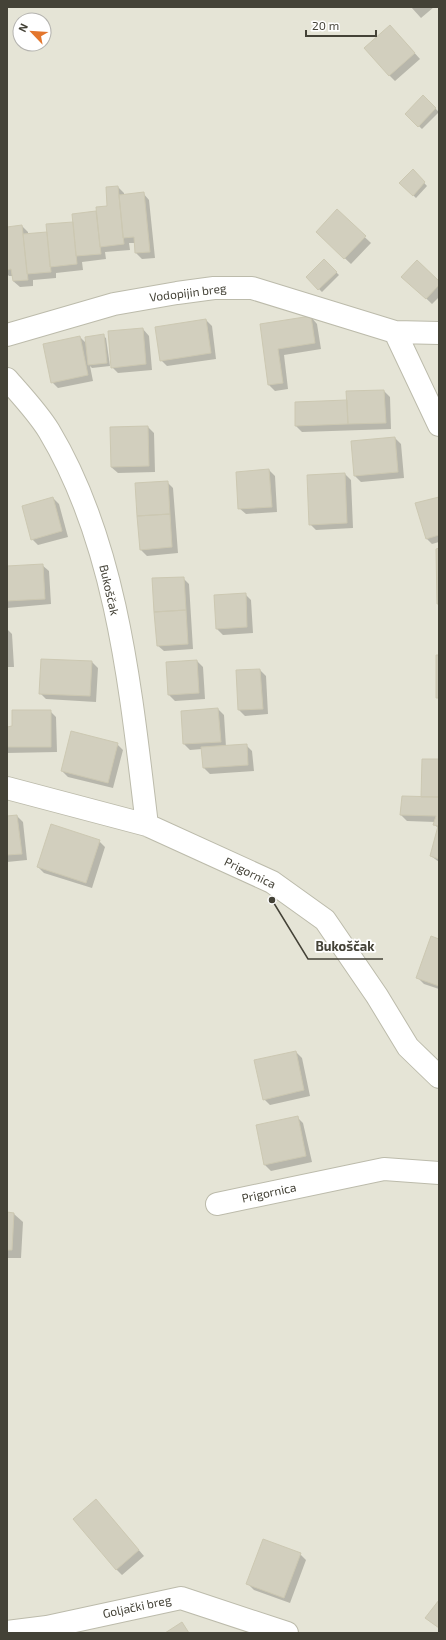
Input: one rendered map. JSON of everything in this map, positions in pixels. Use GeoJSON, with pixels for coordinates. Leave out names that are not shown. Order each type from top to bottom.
{"type":"FeatureCollection","features":[{"type":"Feature","properties":{"kind":"street","name":"Vodopijin breg"},"geometry":{"type":"LineString","coordinates":[[7,335],[114,304],[214,288],[252,288],[395,332],[439,333]]}},
{"type":"Feature","properties":{"kind":"street"},"geometry":{"type":"LineString","coordinates":[[395,332],[439,425]]}},
{"type":"Feature","properties":{"kind":"street","name":"Bukoščak"},"geometry":{"type":"LineString","coordinates":[[7,379],[48,430],[72,474],[96,536],[113,604],[132,701],[147,824]]}},
{"type":"Feature","properties":{"kind":"street","name":"Prigornica"},"geometry":{"type":"LineString","coordinates":[[7,788],[147,824],[272,882],[325,920],[377,996],[408,1047],[438,1073]]}},
{"type":"Feature","properties":{"kind":"street","name":"Prigornica"},"geometry":{"type":"LineString","coordinates":[[217,1204],[384,1168],[439,1173]]}},
{"type":"Feature","properties":{"kind":"street","name":"Goljački breg"},"geometry":{"type":"LineString","coordinates":[[7,1632],[47,1627],[181,1598],[287,1633]]}},
{"type":"Feature","properties":{"kind":"shaded area"},"geometry":{"type":"Polygon","coordinates":[[[7,7],[439,7],[439,1633],[7,1633],[7,7]]]}},
{"type":"Feature","properties":{"kind":"building"},"geometry":{"type":"Polygon","coordinates":[[[390,25],[415,53],[389,76],[364,48],[390,25]]]}},
{"type":"Feature","properties":{"kind":"building"},"geometry":{"type":"Polygon","coordinates":[[[423,95],[436,108],[418,127],[405,114],[423,95]]]}},
{"type":"Feature","properties":{"kind":"building"},"geometry":{"type":"Polygon","coordinates":[[[413,169],[425,182],[413,196],[399,183],[413,169]]]}},
{"type":"Feature","properties":{"kind":"building"},"geometry":{"type":"Polygon","coordinates":[[[118,186],[124,244],[100,247],[96,207],[107,206],[106,187],[118,186]]]}},
{"type":"Feature","properties":{"kind":"building"},"geometry":{"type":"Polygon","coordinates":[[[144,192],[150,252],[135,253],[134,237],[123,238],[119,195],[144,192]]]}},
{"type":"Feature","properties":{"kind":"building"},"geometry":{"type":"Polygon","coordinates":[[[337,209],[366,236],[344,259],[316,232],[337,209]]]}},
{"type":"Feature","properties":{"kind":"building"},"geometry":{"type":"Polygon","coordinates":[[[96,211],[101,254],[76,256],[72,214],[96,211]]]}},
{"type":"Feature","properties":{"kind":"building"},"geometry":{"type":"Polygon","coordinates":[[[73,222],[77,264],[50,267],[46,224],[73,222]]]}},
{"type":"Feature","properties":{"kind":"building"},"geometry":{"type":"Polygon","coordinates":[[[22,225],[28,280],[13,281],[11,269],[7,270],[7,227],[22,225]]]}},
{"type":"Feature","properties":{"kind":"building"},"geometry":{"type":"Polygon","coordinates":[[[47,232],[51,272],[27,274],[23,234],[47,232]]]}},
{"type":"Feature","properties":{"kind":"building"},"geometry":{"type":"Polygon","coordinates":[[[324,259],[337,272],[318,290],[306,277],[324,259]]]}},
{"type":"Feature","properties":{"kind":"building"},"geometry":{"type":"Polygon","coordinates":[[[417,260],[439,281],[439,285],[426,299],[401,277],[417,260]]]}},
{"type":"Feature","properties":{"kind":"building"},"geometry":{"type":"Polygon","coordinates":[[[311,316],[315,343],[278,349],[283,383],[268,385],[260,324],[311,316]]]}},
{"type":"Feature","properties":{"kind":"building"},"geometry":{"type":"Polygon","coordinates":[[[206,319],[211,353],[160,361],[155,327],[206,319]]]}},
{"type":"Feature","properties":{"kind":"building"},"geometry":{"type":"Polygon","coordinates":[[[143,328],[146,364],[111,368],[108,331],[143,328]]]}},
{"type":"Feature","properties":{"kind":"building"},"geometry":{"type":"Polygon","coordinates":[[[104,334],[107,363],[88,365],[85,337],[104,334]]]}},
{"type":"Feature","properties":{"kind":"building"},"geometry":{"type":"Polygon","coordinates":[[[80,336],[88,375],[51,383],[43,344],[80,336]]]}},
{"type":"Feature","properties":{"kind":"building"},"geometry":{"type":"Polygon","coordinates":[[[384,390],[386,423],[348,424],[346,391],[384,390]]]}},
{"type":"Feature","properties":{"kind":"building"},"geometry":{"type":"Polygon","coordinates":[[[347,400],[348,424],[295,426],[295,402],[347,400]]]}},
{"type":"Feature","properties":{"kind":"building"},"geometry":{"type":"Polygon","coordinates":[[[148,426],[149,466],[111,467],[110,427],[148,426]]]}},
{"type":"Feature","properties":{"kind":"building"},"geometry":{"type":"Polygon","coordinates":[[[395,437],[398,472],[354,476],[351,441],[395,437]]]}},
{"type":"Feature","properties":{"kind":"building"},"geometry":{"type":"Polygon","coordinates":[[[269,469],[272,507],[238,509],[236,472],[269,469]]]}},
{"type":"Feature","properties":{"kind":"building"},"geometry":{"type":"Polygon","coordinates":[[[345,473],[347,523],[309,525],[307,475],[345,473]]]}},
{"type":"Feature","properties":{"kind":"building"},"geometry":{"type":"Polygon","coordinates":[[[168,481],[170,514],[137,516],[135,483],[168,481]]]}},
{"type":"Feature","properties":{"kind":"building"},"geometry":{"type":"Polygon","coordinates":[[[53,497],[62,531],[31,540],[22,506],[53,497]]]}},
{"type":"Feature","properties":{"kind":"building"},"geometry":{"type":"Polygon","coordinates":[[[439,497],[439,535],[426,539],[415,503],[439,497]]]}},
{"type":"Feature","properties":{"kind":"building"},"geometry":{"type":"Polygon","coordinates":[[[170,514],[172,547],[140,550],[137,516],[170,514]]]}},
{"type":"Feature","properties":{"kind":"building"},"geometry":{"type":"Polygon","coordinates":[[[439,548],[439,604],[437,604],[436,549],[439,548]]]}},
{"type":"Feature","properties":{"kind":"building"},"geometry":{"type":"Polygon","coordinates":[[[43,564],[45,599],[7,601],[7,566],[43,564]]]}},
{"type":"Feature","properties":{"kind":"building"},"geometry":{"type":"Polygon","coordinates":[[[184,577],[186,610],[154,612],[152,578],[184,577]]]}},
{"type":"Feature","properties":{"kind":"building"},"geometry":{"type":"Polygon","coordinates":[[[246,593],[247,627],[216,629],[214,595],[246,593]]]}},
{"type":"Feature","properties":{"kind":"building"},"geometry":{"type":"Polygon","coordinates":[[[186,610],[188,644],[157,646],[154,612],[186,610]]]}},
{"type":"Feature","properties":{"kind":"building"},"geometry":{"type":"Polygon","coordinates":[[[436,655],[439,655],[439,698],[436,698],[436,655]]]}},
{"type":"Feature","properties":{"kind":"building"},"geometry":{"type":"Polygon","coordinates":[[[41,659],[92,661],[90,696],[39,694],[41,659]]]}},
{"type":"Feature","properties":{"kind":"building"},"geometry":{"type":"Polygon","coordinates":[[[197,660],[199,693],[168,695],[166,662],[197,660]]]}},
{"type":"Feature","properties":{"kind":"building"},"geometry":{"type":"Polygon","coordinates":[[[260,669],[263,709],[238,710],[236,670],[260,669]]]}},
{"type":"Feature","properties":{"kind":"building"},"geometry":{"type":"Polygon","coordinates":[[[218,708],[221,742],[183,744],[181,711],[218,708]]]}},
{"type":"Feature","properties":{"kind":"building"},"geometry":{"type":"Polygon","coordinates":[[[12,710],[51,710],[51,747],[7,747],[7,727],[12,726],[12,710]]]}},
{"type":"Feature","properties":{"kind":"building"},"geometry":{"type":"Polygon","coordinates":[[[71,731],[118,743],[108,783],[61,771],[71,731]]]}},
{"type":"Feature","properties":{"kind":"building"},"geometry":{"type":"Polygon","coordinates":[[[247,744],[248,765],[203,768],[201,747],[247,744]]]}},
{"type":"Feature","properties":{"kind":"building"},"geometry":{"type":"Polygon","coordinates":[[[422,759],[439,759],[439,797],[421,797],[422,759]]]}},
{"type":"Feature","properties":{"kind":"building"},"geometry":{"type":"Polygon","coordinates":[[[402,796],[439,797],[439,826],[433,825],[436,816],[400,815],[402,796]]]}},
{"type":"Feature","properties":{"kind":"building"},"geometry":{"type":"Polygon","coordinates":[[[17,815],[22,854],[7,855],[7,816],[17,815]]]}},
{"type":"Feature","properties":{"kind":"building"},"geometry":{"type":"Polygon","coordinates":[[[51,824],[100,840],[86,883],[37,867],[51,824]]]}},
{"type":"Feature","properties":{"kind":"building"},"geometry":{"type":"Polygon","coordinates":[[[439,826],[439,859],[430,856],[439,826]]]}},
{"type":"Feature","properties":{"kind":"building"},"geometry":{"type":"Polygon","coordinates":[[[431,936],[439,939],[439,986],[416,978],[431,936]]]}},
{"type":"Feature","properties":{"kind":"building"},"geometry":{"type":"Polygon","coordinates":[[[296,1051],[304,1090],[263,1100],[254,1060],[296,1051]]]}},
{"type":"Feature","properties":{"kind":"building"},"geometry":{"type":"Polygon","coordinates":[[[298,1116],[306,1156],[264,1165],[256,1125],[298,1116]]]}},
{"type":"Feature","properties":{"kind":"building"},"geometry":{"type":"Polygon","coordinates":[[[7,1212],[14,1213],[12,1250],[7,1250],[7,1212]]]}},
{"type":"Feature","properties":{"kind":"building"},"geometry":{"type":"Polygon","coordinates":[[[96,1499],[139,1550],[116,1570],[73,1519],[96,1499]]]}},
{"type":"Feature","properties":{"kind":"building"},"geometry":{"type":"Polygon","coordinates":[[[263,1539],[301,1553],[284,1598],[246,1584],[263,1539]]]}},
{"type":"Feature","properties":{"kind":"building"},"geometry":{"type":"Polygon","coordinates":[[[439,1600],[439,1628],[425,1618],[439,1600]]]}},
{"type":"Feature","properties":{"kind":"building"},"geometry":{"type":"Polygon","coordinates":[[[182,1622],[189,1633],[165,1633],[182,1622]]]}},
{"type":"Feature","properties":{"kind":"place","name":"Bukoščak"},"geometry":{"type":"Point","coordinates":[272,900]}}]}
